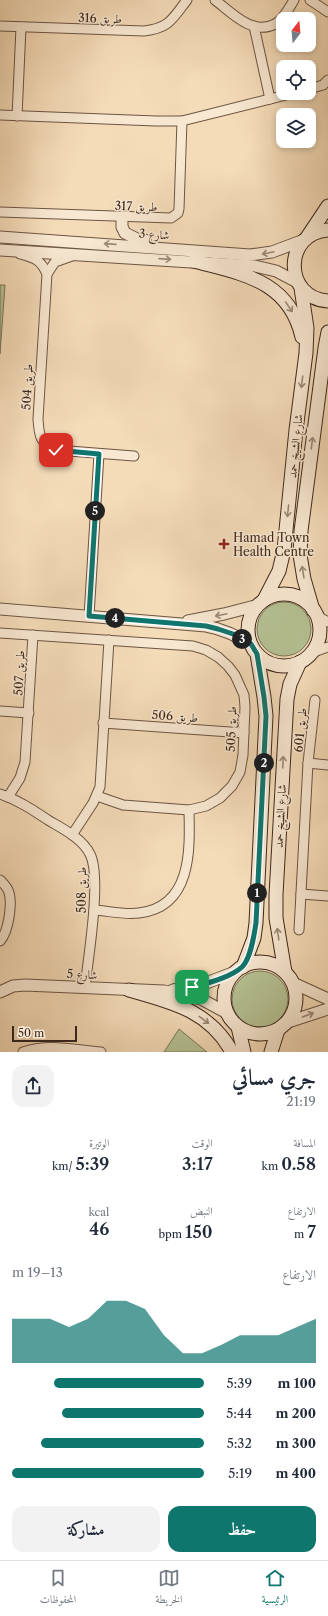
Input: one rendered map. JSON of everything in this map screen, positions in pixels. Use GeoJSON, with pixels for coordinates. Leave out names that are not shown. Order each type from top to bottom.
{"type":"FeatureCollection","features":[{"type":"Feature","properties":{"kind":"main road"},"geometry":{"type":"LineString","coordinates":[[306,238],[328,206]]}},
{"type":"Feature","properties":{"kind":"main road"},"geometry":{"type":"LineString","coordinates":[[306,238],[317,232],[328,230]]}},
{"type":"Feature","properties":{"kind":"main road","name":"شارع الشيخ حمد"},"geometry":{"type":"LineString","coordinates":[[261,602],[279,571],[284,550],[296,430],[306,353],[307,328],[299,285],[294,273],[294,260],[299,247],[306,238]]}},
{"type":"Feature","properties":{"kind":"main road"},"geometry":{"type":"LineString","coordinates":[[194,261],[255,278],[271,287],[283,298],[298,322],[306,353]]}},
{"type":"Feature","properties":{"kind":"main road"},"geometry":{"type":"LineString","coordinates":[[299,285],[308,294],[317,299],[328,301]]}},
{"type":"Feature","properties":{"kind":"main road","name":"شارع الشيخ حمد"},"geometry":{"type":"LineString","coordinates":[[319,616],[304,579],[300,555],[301,531],[328,332]]}},
{"type":"Feature","properties":{"kind":"main road"},"geometry":{"type":"LineString","coordinates":[[277,595],[291,595],[303,600],[319,616],[320,629],[315,648],[300,662],[287,666],[267,661],[254,649],[248,633],[251,615],[261,602],[277,595]]}},
{"type":"Feature","properties":{"kind":"main road","name":"شارع الشيخ حمد"},"geometry":{"type":"LineString","coordinates":[[239,969],[254,938],[256,923],[266,716],[264,691],[254,649]]}},
{"type":"Feature","properties":{"kind":"main road","name":"شارع الشيخ حمد"},"geometry":{"type":"LineString","coordinates":[[289,978],[277,924],[276,895],[287,699],[290,684],[300,662]]}},
{"type":"Feature","properties":{"kind":"main road"},"geometry":{"type":"LineString","coordinates":[[272,1052],[283,1026],[294,1012],[297,1000],[289,978],[274,965],[262,962],[249,964],[239,969],[230,977],[225,989],[224,1002],[230,1019],[238,1027],[244,1031],[258,1035],[265,1035],[283,1026]]}},
{"type":"Feature","properties":{"kind":"main road"},"geometry":{"type":"LineString","coordinates":[[129,990],[176,1004],[195,1013],[218,1032],[232,1052]]}},
{"type":"Feature","properties":{"kind":"main road"},"geometry":{"type":"LineString","coordinates":[[238,1027],[244,1052]]}},
{"type":"Feature","properties":{"kind":"street","name":"طريق 316"},"geometry":{"type":"LineString","coordinates":[[0,26],[144,31],[157,29],[172,20],[187,0]]}},
{"type":"Feature","properties":{"kind":"street"},"geometry":{"type":"LineString","coordinates":[[215,0],[248,25],[263,28],[275,24],[286,13],[294,0]]}},
{"type":"Feature","properties":{"kind":"street"},"geometry":{"type":"LineString","coordinates":[[310,0],[328,12]]}},
{"type":"Feature","properties":{"kind":"street"},"geometry":{"type":"LineString","coordinates":[[254,26],[270,99]]}},
{"type":"Feature","properties":{"kind":"street"},"geometry":{"type":"LineString","coordinates":[[16,116],[21,27]]}},
{"type":"Feature","properties":{"kind":"street"},"geometry":{"type":"LineString","coordinates":[[316,87],[323,85],[328,80]]}},
{"type":"Feature","properties":{"kind":"street"},"geometry":{"type":"LineString","coordinates":[[0,116],[156,121],[182,120],[276,98]]}},
{"type":"Feature","properties":{"kind":"street","name":"طريق 317"},"geometry":{"type":"LineString","coordinates":[[0,212],[167,219],[175,216],[179,209],[182,120]]}},
{"type":"Feature","properties":{"kind":"street"},"geometry":{"type":"LineString","coordinates":[[122,217],[122,227],[125,233],[130,237],[139,240],[178,242],[203,250]]}},
{"type":"Feature","properties":{"kind":"street","name":"شارع 3"},"geometry":{"type":"LineString","coordinates":[[0,237],[203,250],[250,255],[264,254],[289,246],[306,238]]}},
{"type":"Feature","properties":{"kind":"street"},"geometry":{"type":"LineString","coordinates":[[3,250],[30,257],[42,263],[47,274]]}},
{"type":"Feature","properties":{"kind":"street","name":"شارع 3"},"geometry":{"type":"LineString","coordinates":[[3,250],[255,266],[276,271],[299,285]]}},
{"type":"Feature","properties":{"kind":"street"},"geometry":{"type":"LineString","coordinates":[[47,274],[55,262],[76,254]]}},
{"type":"Feature","properties":{"kind":"street","name":"طريق 504"},"geometry":{"type":"LineString","coordinates":[[47,274],[38,419],[39,432],[42,440],[48,446],[56,450],[134,456]]}},
{"type":"Feature","properties":{"kind":"street"},"geometry":{"type":"LineString","coordinates":[[89,616],[99,454]]}},
{"type":"Feature","properties":{"kind":"street"},"geometry":{"type":"LineString","coordinates":[[174,623],[224,614],[261,602]]}},
{"type":"Feature","properties":{"kind":"street"},"geometry":{"type":"LineString","coordinates":[[0,609],[174,623],[218,629],[233,634],[254,649]]}},
{"type":"Feature","properties":{"kind":"street","name":"طريق 505"},"geometry":{"type":"LineString","coordinates":[[0,633],[193,646],[206,650],[218,657],[228,666],[240,685],[245,706],[243,755],[240,772],[232,786],[220,798],[206,806],[189,810],[123,805],[97,796]]}},
{"type":"Feature","properties":{"kind":"street","name":"طريق 507"},"geometry":{"type":"LineString","coordinates":[[4,796],[20,778],[25,762],[33,635]]}},
{"type":"Feature","properties":{"kind":"street"},"geometry":{"type":"LineString","coordinates":[[72,835],[97,796],[101,778],[109,640]]}},
{"type":"Feature","properties":{"kind":"street"},"geometry":{"type":"LineString","coordinates":[[311,653],[328,647]]}},
{"type":"Feature","properties":{"kind":"street","name":"طريق 601"},"geometry":{"type":"LineString","coordinates":[[299,930],[308,763],[315,700]]}},
{"type":"Feature","properties":{"kind":"street","name":"طريق 507"},"geometry":{"type":"LineString","coordinates":[[0,711],[29,713]]}},
{"type":"Feature","properties":{"kind":"street","name":"طريق 506"},"geometry":{"type":"LineString","coordinates":[[103,724],[244,733]]}},
{"type":"Feature","properties":{"kind":"street","name":"طريق 601"},"geometry":{"type":"LineString","coordinates":[[308,763],[328,765]]}},
{"type":"Feature","properties":{"kind":"street","name":"طريق 508"},"geometry":{"type":"LineString","coordinates":[[4,796],[72,835],[87,849],[94,864],[94,910],[85,987]]}},
{"type":"Feature","properties":{"kind":"street"},"geometry":{"type":"LineString","coordinates":[[94,910],[128,914],[140,913],[163,905],[173,896],[181,884],[189,856],[189,810]]}},
{"type":"Feature","properties":{"kind":"street"},"geometry":{"type":"LineString","coordinates":[[0,880],[6,885],[9,891],[9,919],[5,933],[0,941]]}},
{"type":"Feature","properties":{"kind":"street"},"geometry":{"type":"LineString","coordinates":[[301,894],[328,896]]}},
{"type":"Feature","properties":{"kind":"street","name":"شارع 5"},"geometry":{"type":"LineString","coordinates":[[164,992],[201,985],[239,969]]}},
{"type":"Feature","properties":{"kind":"street"},"geometry":{"type":"LineString","coordinates":[[289,978],[328,999]]}},
{"type":"Feature","properties":{"kind":"street","name":"شارع 5"},"geometry":{"type":"LineString","coordinates":[[0,992],[13,986],[25,985],[164,992],[201,999],[227,1013]]}},
{"type":"Feature","properties":{"kind":"street"},"geometry":{"type":"LineString","coordinates":[[283,1026],[328,1009]]}},
{"type":"Feature","properties":{"kind":"street"},"geometry":{"type":"LineString","coordinates":[[23,1052],[34,1048],[46,1047],[101,1052]]}},
{"type":"Feature","properties":{"kind":"green space"},"geometry":{"type":"Polygon","coordinates":[[[0,285],[5,285],[0,354],[0,285]]]}},
{"type":"Feature","properties":{"kind":"green space"},"geometry":{"type":"Polygon","coordinates":[[[279,602],[289,602],[299,606],[307,614],[311,624],[311,634],[307,644],[299,652],[289,656],[279,656],[269,652],[261,644],[257,634],[257,624],[261,614],[269,606],[279,602]]]}},
{"type":"Feature","properties":{"kind":"green space"},"geometry":{"type":"Polygon","coordinates":[[[260,971],[271,973],[280,979],[286,988],[288,999],[286,1010],[280,1019],[271,1025],[260,1027],[249,1025],[240,1019],[234,1010],[232,999],[234,988],[240,979],[249,973],[260,971]]]}},
{"type":"Feature","properties":{"kind":"green space"},"geometry":{"type":"Polygon","coordinates":[[[179,1029],[207,1052],[164,1052],[179,1029]]]}},
{"type":"Feature","properties":{"kind":"place","name":"Hamad Town Health Centre"},"geometry":{"type":"Point","coordinates":[224,544]}},
{"type":"Feature","properties":{"kind":"route"},"geometry":{"type":"LineString","coordinates":[[56,450],[99,454],[89,616],[206,626],[233,634],[251,644],[257,654],[262,680],[266,716],[254,938],[242,966],[235,972],[210,982],[192,987]]}}]}
